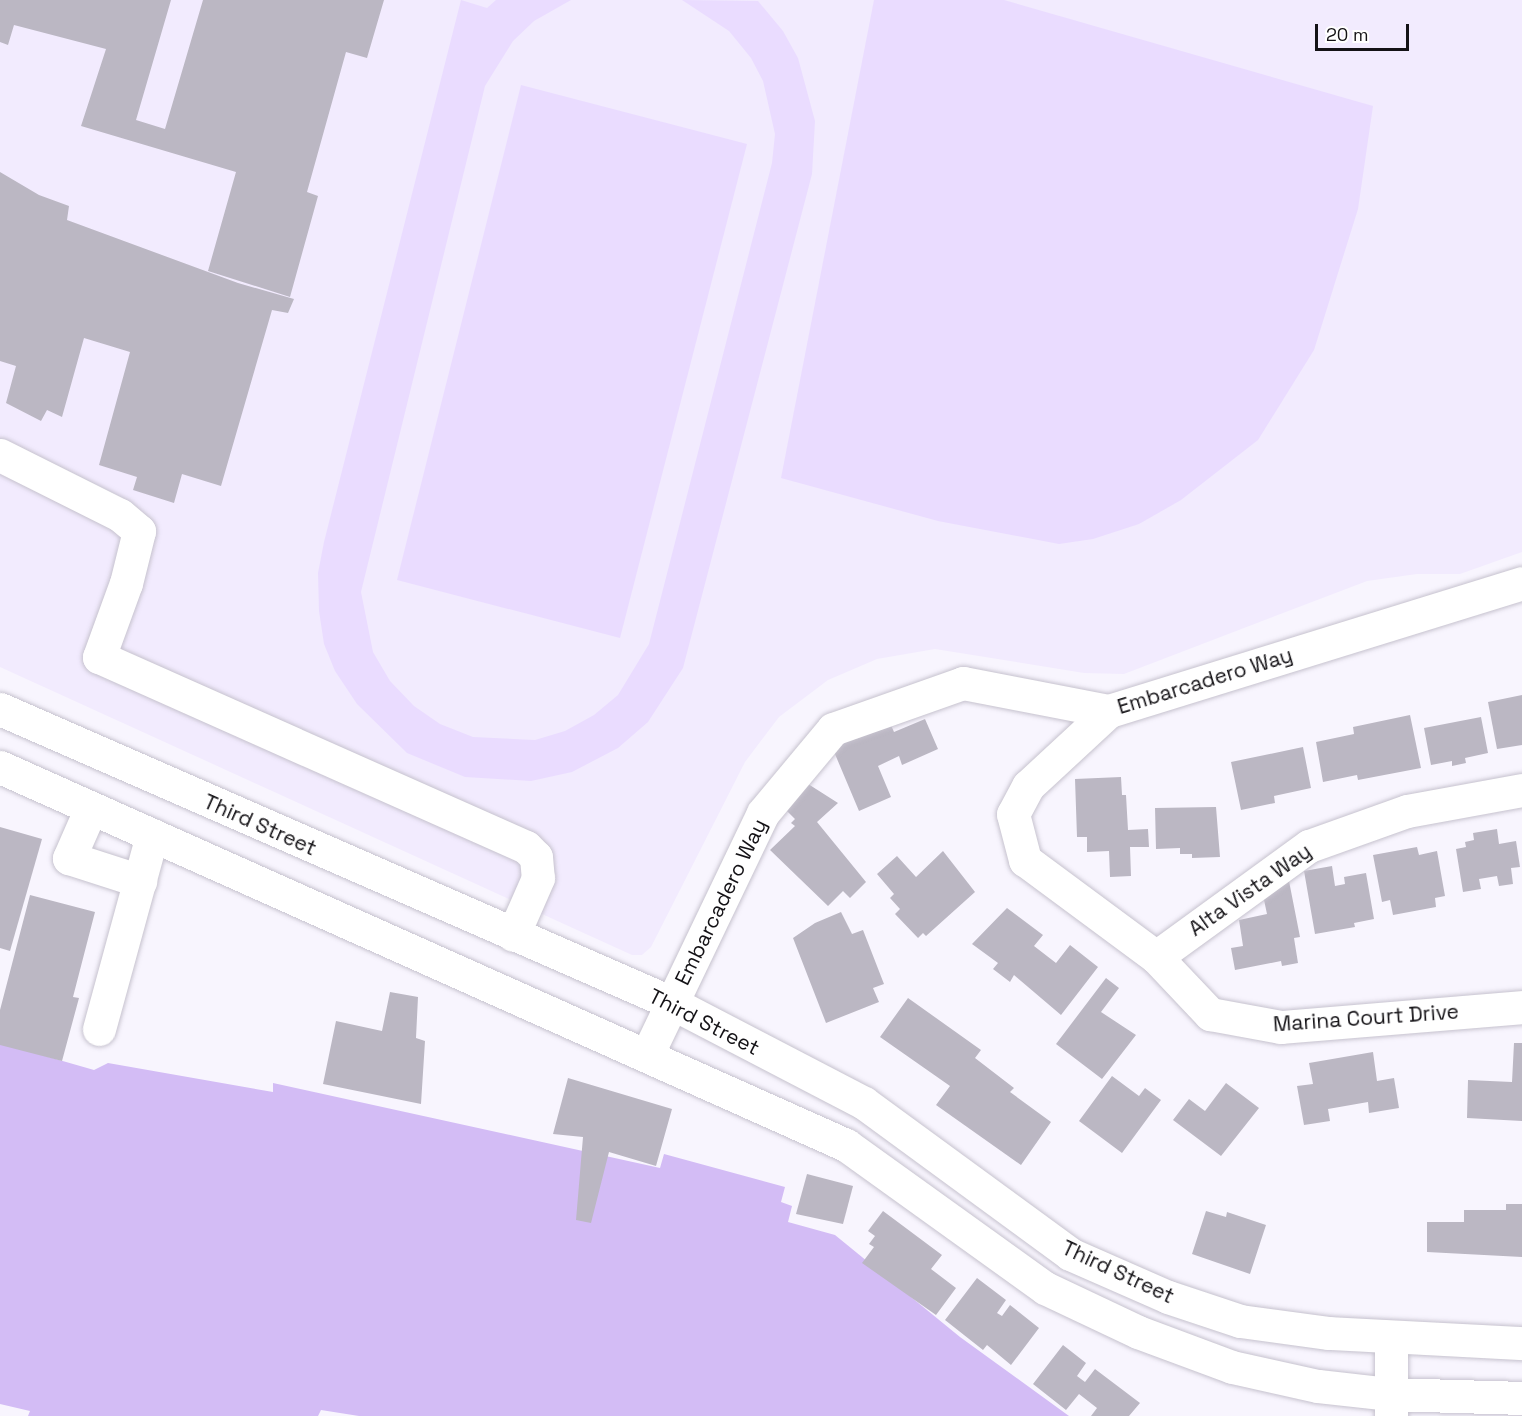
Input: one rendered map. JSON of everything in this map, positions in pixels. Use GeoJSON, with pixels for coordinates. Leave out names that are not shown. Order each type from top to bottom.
{"type":"FeatureCollection","features":[{"type":"Feature","properties":{"kind":"main road"},"geometry":{"type":"LineString","coordinates":[[0,455],[120,515],[139,531],[126,583],[99,657],[526,847],[536,857],[538,878],[513,935]]}},
{"type":"Feature","properties":{"kind":"main road","name":"Embarcadero Way"},"geometry":{"type":"LineString","coordinates":[[647,1055],[763,813],[833,729],[963,683],[1109,711],[1522,583]]}},
{"type":"Feature","properties":{"kind":"main road","name":"Third Street"},"geometry":{"type":"LineString","coordinates":[[0,709],[672,1004],[864,1103],[1070,1254],[1168,1297],[1240,1322],[1391,1338],[1522,1343]]}},
{"type":"Feature","properties":{"kind":"main road","name":"Marina Court Drive"},"geometry":{"type":"LineString","coordinates":[[1109,711],[1028,786],[1013,814],[1025,860],[1156,957],[1210,1014],[1281,1027],[1522,1007]]}},
{"type":"Feature","properties":{"kind":"main road"},"geometry":{"type":"LineString","coordinates":[[0,767],[846,1145],[1045,1288],[1138,1332],[1232,1367],[1390,1405],[1522,1398]]}},
{"type":"Feature","properties":{"kind":"main road","name":"Alta Vista Way"},"geometry":{"type":"LineString","coordinates":[[1156,957],[1309,846],[1407,811],[1522,790]]}},
{"type":"Feature","properties":{"kind":"main road"},"geometry":{"type":"LineString","coordinates":[[91,808],[69,858],[140,881]]}},
{"type":"Feature","properties":{"kind":"main road"},"geometry":{"type":"LineString","coordinates":[[99,1029],[152,835]]}},
{"type":"Feature","properties":{"kind":"main road"},"geometry":{"type":"LineString","coordinates":[[1390,1405],[1391,1338]]}},
{"type":"Feature","properties":{"kind":"shaded area"},"geometry":{"type":"Polygon","coordinates":[[[0,0],[1522,0],[1522,552],[1460,574],[1417,574],[1367,581],[1124,674],[1084,673],[935,649],[877,659],[828,680],[779,717],[745,762],[651,947],[642,955],[632,955],[0,667],[0,0]]]}},
{"type":"Feature","properties":{"kind":"shaded area"},"geometry":{"type":"Polygon","coordinates":[[[461,0],[487,8],[496,0],[571,0],[534,21],[513,41],[485,86],[361,592],[373,652],[390,681],[414,706],[440,724],[473,737],[535,740],[565,731],[594,715],[618,695],[649,644],[772,163],[775,134],[763,81],[751,58],[729,31],[682,0],[758,1],[783,31],[798,58],[815,121],[812,174],[683,668],[648,722],[618,748],[572,772],[531,781],[465,777],[407,753],[357,704],[335,671],[324,644],[319,611],[318,573],[324,542],[461,0]]]}},
{"type":"Feature","properties":{"kind":"shaded area"},"geometry":{"type":"Polygon","coordinates":[[[874,0],[1004,0],[1373,106],[1358,209],[1314,350],[1258,440],[1181,500],[1139,524],[1093,539],[1059,544],[938,521],[781,478],[874,0]]]}},
{"type":"Feature","properties":{"kind":"shaded area"},"geometry":{"type":"Polygon","coordinates":[[[521,85],[747,144],[620,638],[397,580],[521,85]]]}},
{"type":"Feature","properties":{"kind":"shaded area"},"geometry":{"type":"Polygon","coordinates":[[[0,1043],[94,1070],[108,1063],[273,1092],[273,1083],[660,1168],[664,1154],[785,1187],[781,1202],[792,1206],[788,1222],[835,1235],[960,1337],[1069,1416],[359,1416],[321,1410],[318,1416],[28,1416],[30,1411],[0,1404],[0,1043]]]}},
{"type":"Feature","properties":{"kind":"building"},"geometry":{"type":"Polygon","coordinates":[[[0,0],[171,0],[136,120],[165,129],[203,0],[384,0],[367,58],[346,52],[307,192],[318,196],[290,297],[208,271],[236,172],[81,126],[106,49],[14,25],[8,45],[0,42],[0,0]]]}},
{"type":"Feature","properties":{"kind":"building"},"geometry":{"type":"Polygon","coordinates":[[[0,172],[39,195],[69,206],[67,220],[238,283],[294,299],[288,313],[272,310],[221,486],[182,474],[174,503],[133,490],[137,477],[99,465],[130,352],[84,338],[62,417],[47,410],[41,421],[6,403],[16,366],[0,361],[0,172]]]}},
{"type":"Feature","properties":{"kind":"building"},"geometry":{"type":"Polygon","coordinates":[[[1522,695],[1522,745],[1497,749],[1488,702],[1522,695]]]}},
{"type":"Feature","properties":{"kind":"building"},"geometry":{"type":"Polygon","coordinates":[[[1410,715],[1421,768],[1358,780],[1357,775],[1323,782],[1316,742],[1354,734],[1353,727],[1410,715]]]}},
{"type":"Feature","properties":{"kind":"building"},"geometry":{"type":"Polygon","coordinates":[[[1481,717],[1488,753],[1465,758],[1466,763],[1452,766],[1452,761],[1431,765],[1424,728],[1481,717]]]}},
{"type":"Feature","properties":{"kind":"building"},"geometry":{"type":"Polygon","coordinates":[[[925,719],[938,749],[902,765],[899,756],[878,766],[891,797],[859,811],[832,747],[890,723],[894,732],[925,719]]]}},
{"type":"Feature","properties":{"kind":"building"},"geometry":{"type":"Polygon","coordinates":[[[1303,747],[1311,788],[1274,796],[1275,803],[1241,810],[1231,762],[1303,747]]]}},
{"type":"Feature","properties":{"kind":"building"},"geometry":{"type":"Polygon","coordinates":[[[1121,777],[1122,795],[1126,795],[1128,830],[1148,829],[1149,847],[1130,847],[1131,876],[1110,877],[1109,851],[1087,852],[1087,837],[1077,837],[1075,779],[1121,777]]]}},
{"type":"Feature","properties":{"kind":"building"},"geometry":{"type":"Polygon","coordinates":[[[805,782],[838,803],[817,822],[866,882],[850,898],[843,891],[828,906],[770,850],[795,826],[791,823],[795,819],[781,805],[805,782]]]}},
{"type":"Feature","properties":{"kind":"building"},"geometry":{"type":"Polygon","coordinates":[[[1216,807],[1220,857],[1192,858],[1192,854],[1180,854],[1180,848],[1156,849],[1155,808],[1216,807]]]}},
{"type":"Feature","properties":{"kind":"building"},"geometry":{"type":"Polygon","coordinates":[[[0,827],[42,839],[10,951],[0,948],[0,827]]]}},
{"type":"Feature","properties":{"kind":"building"},"geometry":{"type":"Polygon","coordinates":[[[1497,829],[1499,844],[1516,841],[1520,867],[1511,868],[1513,884],[1499,886],[1497,876],[1479,879],[1481,889],[1463,892],[1456,849],[1466,847],[1465,842],[1474,840],[1473,833],[1497,829]]]}},
{"type":"Feature","properties":{"kind":"building"},"geometry":{"type":"Polygon","coordinates":[[[1417,847],[1419,855],[1437,851],[1445,896],[1435,898],[1436,907],[1393,915],[1390,900],[1382,902],[1373,855],[1417,847]]]}},
{"type":"Feature","properties":{"kind":"building"},"geometry":{"type":"Polygon","coordinates":[[[943,851],[975,892],[926,936],[923,933],[918,938],[895,914],[900,909],[890,898],[894,894],[877,874],[897,856],[916,877],[943,851]]]}},
{"type":"Feature","properties":{"kind":"building"},"geometry":{"type":"Polygon","coordinates":[[[1332,866],[1335,886],[1345,884],[1344,877],[1366,873],[1374,919],[1354,923],[1355,927],[1315,934],[1304,871],[1332,866]]]}},
{"type":"Feature","properties":{"kind":"building"},"geometry":{"type":"Polygon","coordinates":[[[1289,881],[1300,937],[1294,938],[1298,963],[1282,966],[1281,961],[1235,970],[1231,948],[1243,946],[1239,920],[1267,914],[1261,886],[1289,881]]]}},
{"type":"Feature","properties":{"kind":"building"},"geometry":{"type":"Polygon","coordinates":[[[30,895],[95,912],[73,997],[79,998],[62,1061],[0,1045],[0,1010],[30,895]]]}},
{"type":"Feature","properties":{"kind":"building"},"geometry":{"type":"Polygon","coordinates":[[[1007,908],[1043,935],[1034,946],[1056,963],[1070,945],[1098,967],[1061,1015],[1014,975],[1010,982],[993,969],[998,963],[972,944],[1007,908]]]}},
{"type":"Feature","properties":{"kind":"building"},"geometry":{"type":"Polygon","coordinates":[[[841,912],[852,934],[863,930],[884,984],[873,988],[879,1002],[826,1023],[793,938],[815,923],[841,912]]]}},
{"type":"Feature","properties":{"kind":"building"},"geometry":{"type":"Polygon","coordinates":[[[1106,978],[1119,988],[1101,1012],[1136,1035],[1102,1079],[1056,1044],[1106,978]]]}},
{"type":"Feature","properties":{"kind":"building"},"geometry":{"type":"Polygon","coordinates":[[[390,992],[418,997],[416,1038],[425,1041],[421,1104],[323,1084],[336,1021],[382,1031],[390,992]]]}},
{"type":"Feature","properties":{"kind":"building"},"geometry":{"type":"Polygon","coordinates":[[[908,998],[981,1050],[975,1058],[1014,1088],[1010,1092],[1051,1122],[1021,1165],[936,1105],[950,1086],[880,1037],[908,998]]]}},
{"type":"Feature","properties":{"kind":"building"},"geometry":{"type":"Polygon","coordinates":[[[1514,1043],[1522,1043],[1522,1121],[1467,1118],[1468,1080],[1512,1082],[1514,1043]]]}},
{"type":"Feature","properties":{"kind":"building"},"geometry":{"type":"Polygon","coordinates":[[[1373,1052],[1377,1081],[1394,1078],[1399,1108],[1369,1113],[1368,1102],[1328,1109],[1330,1121],[1304,1125],[1297,1086],[1313,1084],[1309,1063],[1373,1052]]]}},
{"type":"Feature","properties":{"kind":"building"},"geometry":{"type":"Polygon","coordinates":[[[1112,1076],[1139,1096],[1145,1088],[1161,1100],[1122,1153],[1079,1121],[1112,1076]]]}},
{"type":"Feature","properties":{"kind":"building"},"geometry":{"type":"Polygon","coordinates":[[[568,1078],[672,1109],[656,1166],[609,1152],[591,1223],[576,1220],[583,1137],[553,1134],[568,1078]]]}},
{"type":"Feature","properties":{"kind":"building"},"geometry":{"type":"Polygon","coordinates":[[[1226,1083],[1259,1108],[1221,1156],[1173,1120],[1189,1099],[1205,1111],[1226,1083]]]}},
{"type":"Feature","properties":{"kind":"building"},"geometry":{"type":"Polygon","coordinates":[[[807,1174],[853,1186],[843,1224],[796,1214],[807,1174]]]}},
{"type":"Feature","properties":{"kind":"building"},"geometry":{"type":"Polygon","coordinates":[[[1506,1204],[1522,1204],[1522,1257],[1427,1252],[1427,1222],[1464,1222],[1464,1210],[1506,1210],[1506,1204]]]}},
{"type":"Feature","properties":{"kind":"building"},"geometry":{"type":"Polygon","coordinates":[[[883,1211],[942,1255],[931,1269],[956,1288],[936,1315],[862,1263],[874,1247],[869,1244],[875,1236],[868,1231],[883,1211]]]}},
{"type":"Feature","properties":{"kind":"building"},"geometry":{"type":"Polygon","coordinates":[[[1206,1211],[1226,1217],[1227,1212],[1266,1225],[1250,1274],[1192,1254],[1206,1211]]]}},
{"type":"Feature","properties":{"kind":"building"},"geometry":{"type":"Polygon","coordinates":[[[977,1278],[1006,1300],[997,1313],[1002,1316],[1010,1305],[1039,1328],[1011,1365],[987,1345],[983,1350],[945,1320],[977,1278]]]}},
{"type":"Feature","properties":{"kind":"building"},"geometry":{"type":"Polygon","coordinates":[[[1063,1345],[1086,1363],[1077,1376],[1085,1382],[1095,1369],[1140,1403],[1129,1416],[1091,1416],[1097,1408],[1079,1394],[1066,1410],[1033,1384],[1063,1345]]]}}]}
